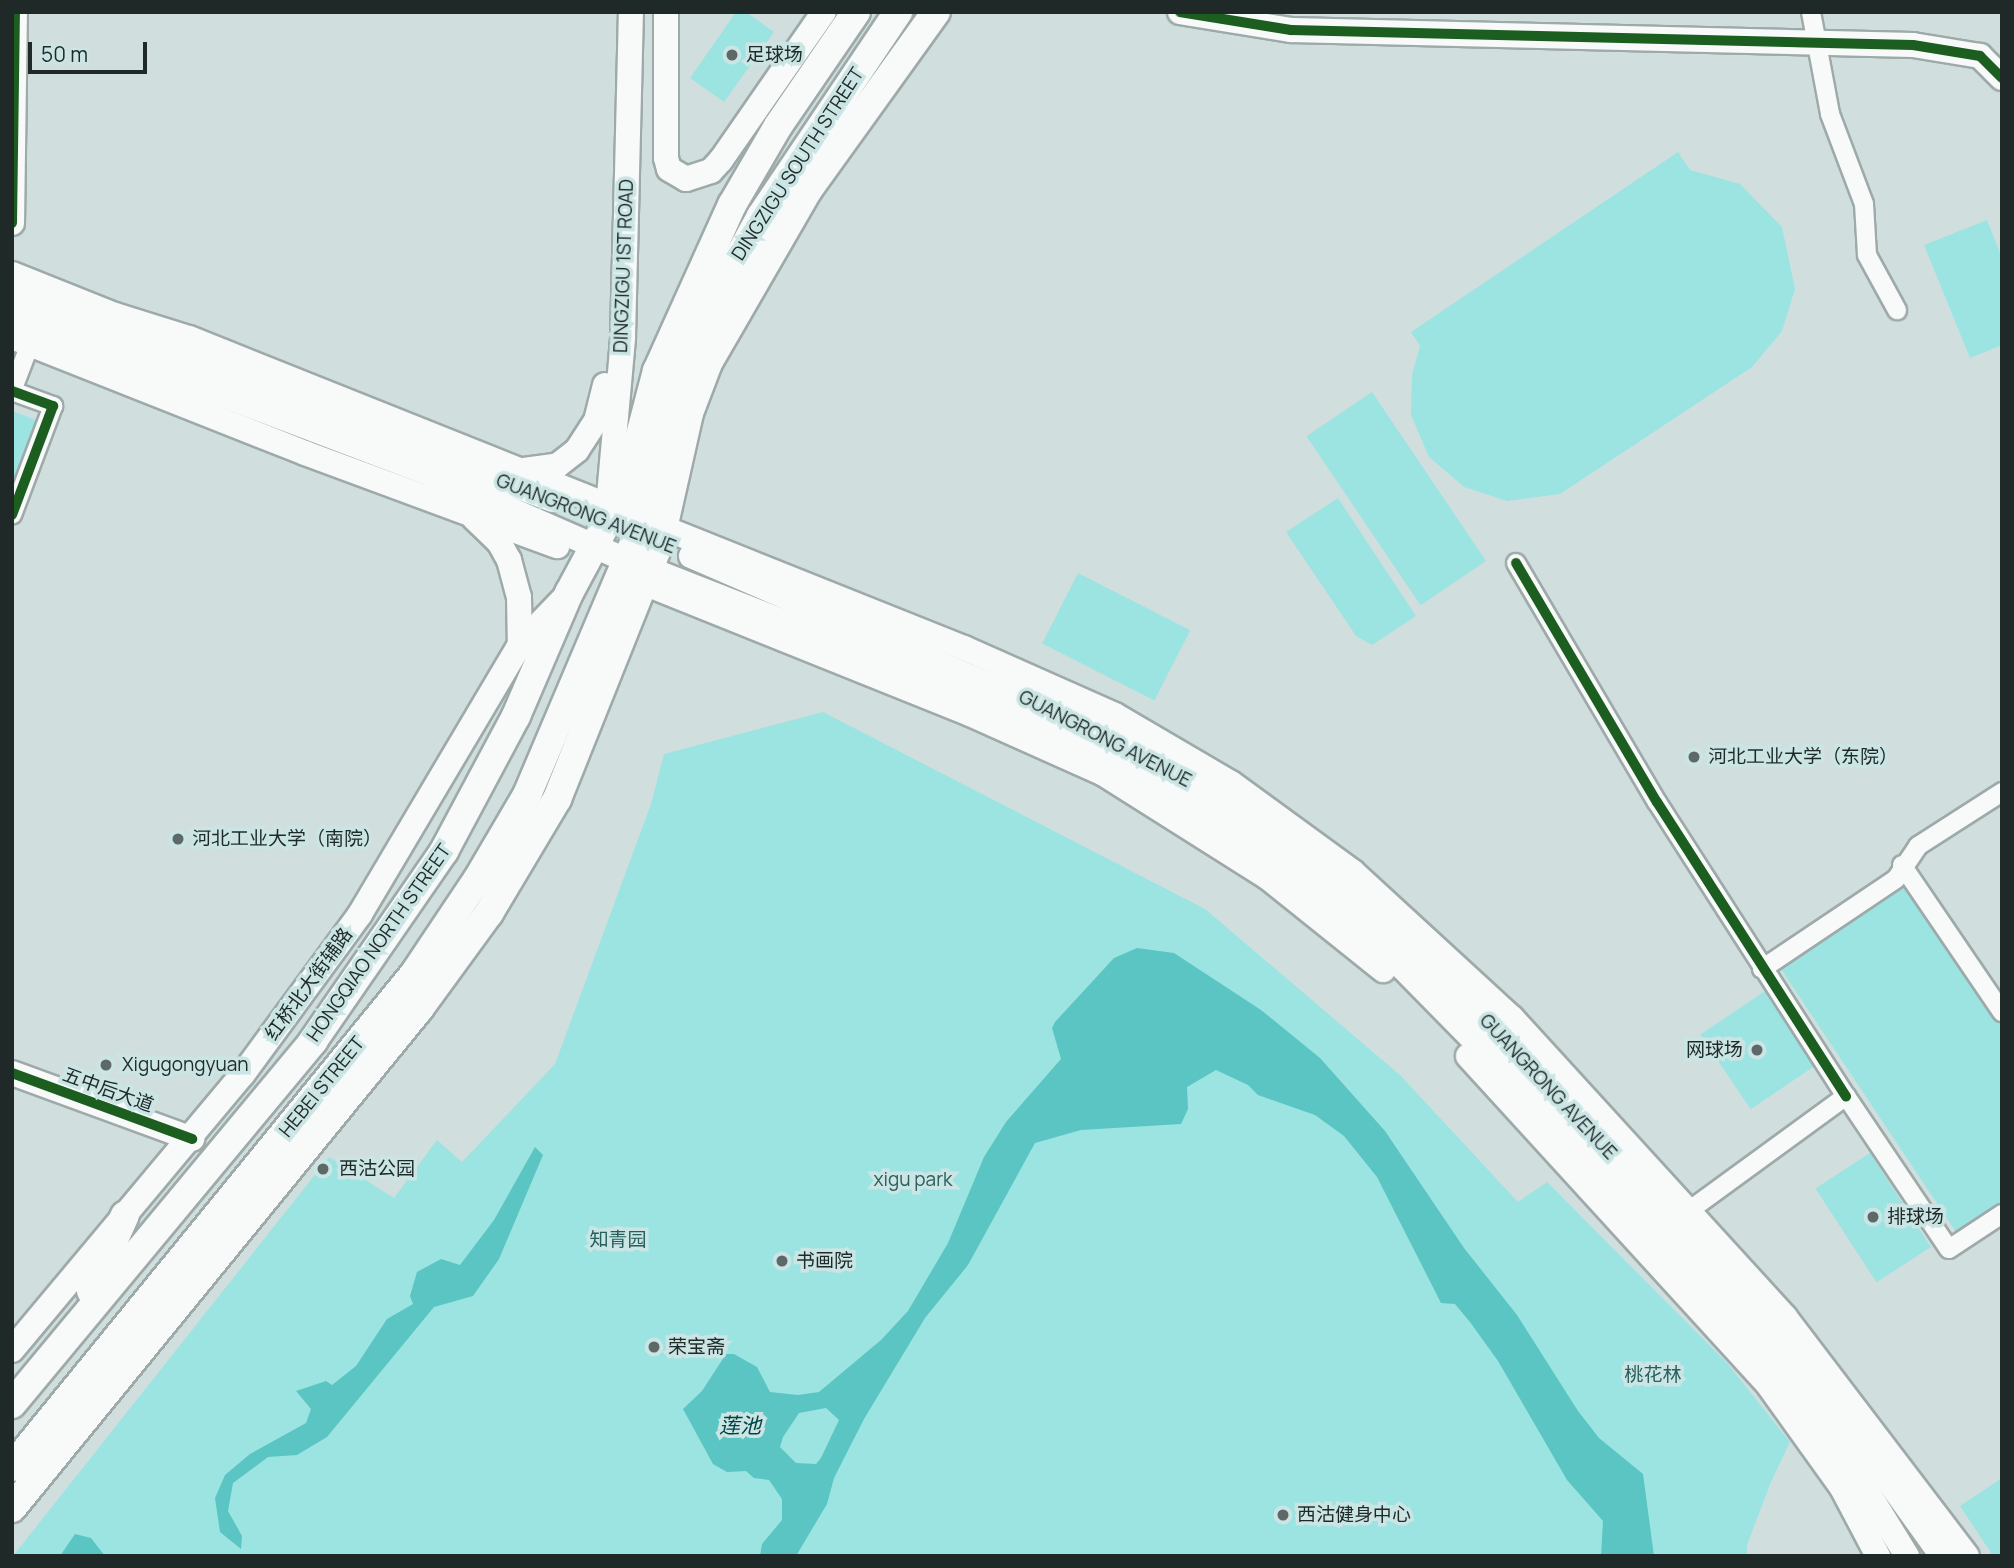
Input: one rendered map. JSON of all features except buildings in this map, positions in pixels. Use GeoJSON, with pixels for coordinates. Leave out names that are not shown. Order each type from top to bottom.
{"type":"FeatureCollection","features":[{"type":"Feature","properties":{"kind":"main road"},"geometry":{"type":"LineString","coordinates":[[12,223],[15,12]]}},
{"type":"Feature","properties":{"kind":"main road","name":"DINGZIGU 1ST ROAD"},"geometry":{"type":"LineString","coordinates":[[610,511],[623,299],[631,12]]}},
{"type":"Feature","properties":{"kind":"main road"},"geometry":{"type":"LineString","coordinates":[[666,12],[666,158],[669,169],[686,179],[711,171],[721,160],[824,12]]}},
{"type":"Feature","properties":{"kind":"main road","name":"DINGZIGU SOUTH STREET"},"geometry":{"type":"LineString","coordinates":[[610,511],[632,470],[657,371],[732,205],[778,127],[856,12]]}},
{"type":"Feature","properties":{"kind":"main road","name":"DINGZIGU SOUTH STREET"},"geometry":{"type":"LineString","coordinates":[[651,531],[668,405],[699,328],[761,216],[898,12]]}},
{"type":"Feature","properties":{"kind":"main road"},"geometry":{"type":"LineString","coordinates":[[12,1508],[419,1009],[489,913],[557,799],[690,413],[734,312],[817,175],[936,12]]}},
{"type":"Feature","properties":{"kind":"main road"},"geometry":{"type":"LineString","coordinates":[[1180,12],[1291,30],[1913,45],[1980,57],[2002,78]]}},
{"type":"Feature","properties":{"kind":"main road"},"geometry":{"type":"LineString","coordinates":[[12,274],[523,470],[610,511]]}},
{"type":"Feature","properties":{"kind":"main road","name":"GUANGRONG AVENUE"},"geometry":{"type":"LineString","coordinates":[[12,296],[610,511],[1035,701],[1139,753],[1236,810],[1332,881],[1416,952],[1504,1039],[1665,1228],[1813,1410],[1907,1556]]}},
{"type":"Feature","properties":{"kind":"main road"},"geometry":{"type":"LineString","coordinates":[[523,470],[558,465],[590,433],[603,401],[623,299]]}},
{"type":"Feature","properties":{"kind":"main road"},"geometry":{"type":"LineString","coordinates":[[12,315],[430,474],[591,552],[1104,774],[1196,829],[1267,877],[1384,971],[1665,1228],[1793,1326],[1967,1556]]}},
{"type":"Feature","properties":{"kind":"main road"},"geometry":{"type":"LineString","coordinates":[[21,340],[462,510],[591,552]]}},
{"type":"Feature","properties":{"kind":"main road"},"geometry":{"type":"LineString","coordinates":[[462,510],[485,526],[509,560],[519,597],[520,645],[516,716]]}},
{"type":"Feature","properties":{"kind":"main road","name":"HONGQIAO NORTH STREET"},"geometry":{"type":"LineString","coordinates":[[78,1320],[313,1041],[444,851],[516,716],[569,593],[610,511]]}},
{"type":"Feature","properties":{"kind":"main road","name":"HEBEI STREET"},"geometry":{"type":"LineString","coordinates":[[12,1467],[54,1420],[414,974],[527,794],[635,571]]}},
{"type":"Feature","properties":{"kind":"main road","name":"红桥北大街辅路"},"geometry":{"type":"LineString","coordinates":[[12,1350],[192,1139],[360,914],[520,645],[569,593]]}},
{"type":"Feature","properties":{"kind":"main road","name":"五中后大道"},"geometry":{"type":"LineString","coordinates":[[12,1073],[192,1139]]}},
{"type":"Feature","properties":{"kind":"main road"},"geometry":{"type":"LineString","coordinates":[[12,1404],[78,1320],[125,1215]]}},
{"type":"Feature","properties":{"kind":"main road"},"geometry":{"type":"LineString","coordinates":[[1665,1228],[1842,1488],[1873,1551]]}},
{"type":"Feature","properties":{"kind":"main road","name":"GUANGRONG AVENUE"},"geometry":{"type":"LineString","coordinates":[[1665,1228],[1803,1366],[1942,1556]]}},
{"type":"Feature","properties":{"kind":"main road"},"geometry":{"type":"LineString","coordinates":[[12,1392],[39,1368]]}},
{"type":"Feature","properties":{"kind":"main road"},"geometry":{"type":"LineString","coordinates":[[12,1489],[54,1420]]}},
{"type":"Feature","properties":{"kind":"street"},"geometry":{"type":"LineString","coordinates":[[1811,12],[1814,44],[1830,114],[1864,204],[1867,255],[1897,310]]}},
{"type":"Feature","properties":{"kind":"street"},"geometry":{"type":"LineString","coordinates":[[12,515],[53,405],[12,391],[21,340]]}},
{"type":"Feature","properties":{"kind":"street"},"geometry":{"type":"LineString","coordinates":[[1516,563],[1762,969],[1949,1250],[2002,1214]]}},
{"type":"Feature","properties":{"kind":"street"},"geometry":{"type":"LineString","coordinates":[[1762,969],[1896,878],[1918,846],[2002,792]]}},
{"type":"Feature","properties":{"kind":"street"},"geometry":{"type":"LineString","coordinates":[[1902,866],[2002,1012]]}},
{"type":"Feature","properties":{"kind":"street"},"geometry":{"type":"LineString","coordinates":[[1665,1228],[1846,1096]]}},
{"type":"Feature","properties":{"kind":"green space","name":"足球场"},"geometry":{"type":"Polygon","coordinates":[[[736,12],[746,12],[774,32],[724,102],[690,78],[736,12]]]}},
{"type":"Feature","properties":{"kind":"green space"},"geometry":{"type":"Polygon","coordinates":[[[1678,152],[1690,170],[1740,184],[1782,227],[1795,289],[1782,331],[1752,367],[1560,494],[1507,501],[1464,487],[1429,457],[1411,415],[1412,375],[1420,346],[1411,332],[1678,152]]]}},
{"type":"Feature","properties":{"kind":"green space"},"geometry":{"type":"Polygon","coordinates":[[[1987,220],[2002,258],[2002,345],[1970,358],[1924,245],[1987,220]]]}},
{"type":"Feature","properties":{"kind":"green space"},"geometry":{"type":"Polygon","coordinates":[[[1372,392],[1486,561],[1421,605],[1307,436],[1372,392]]]}},
{"type":"Feature","properties":{"kind":"green space"},"geometry":{"type":"Polygon","coordinates":[[[12,411],[36,420],[12,484],[12,411]]]}},
{"type":"Feature","properties":{"kind":"green space"},"geometry":{"type":"Polygon","coordinates":[[[1338,498],[1416,616],[1372,645],[1356,636],[1286,532],[1338,498]]]}},
{"type":"Feature","properties":{"kind":"green space"},"geometry":{"type":"Polygon","coordinates":[[[1078,573],[1190,630],[1154,701],[1042,643],[1078,573]]]}},
{"type":"Feature","properties":{"kind":"green space","name":"xigu park"},"geometry":{"type":"Polygon","coordinates":[[[823,712],[1205,909],[1400,1075],[1518,1202],[1547,1182],[1727,1363],[1790,1442],[1771,1482],[1747,1545],[1747,1556],[13,1556],[329,1157],[394,1198],[437,1140],[462,1162],[555,1064],[651,804],[664,754],[823,712]]]}},
{"type":"Feature","properties":{"kind":"green space"},"geometry":{"type":"Polygon","coordinates":[[[1914,881],[2002,1013],[2002,1202],[1956,1232],[1781,969],[1914,881]]]}},
{"type":"Feature","properties":{"kind":"green space","name":"网球场"},"geometry":{"type":"Polygon","coordinates":[[[1765,991],[1815,1066],[1751,1109],[1700,1035],[1765,991]]]}},
{"type":"Feature","properties":{"kind":"green space","name":"排球场"},"geometry":{"type":"Polygon","coordinates":[[[1870,1153],[1931,1247],[1876,1282],[1815,1188],[1870,1153]]]}},
{"type":"Feature","properties":{"kind":"green space"},"geometry":{"type":"Polygon","coordinates":[[[2002,1478],[2002,1556],[1993,1556],[1960,1506],[2002,1478]]]}},
{"type":"Feature","properties":{"kind":"water","name":"莲池"},"geometry":{"type":"Polygon","coordinates":[[[1137,948],[1174,953],[1261,1010],[1320,1058],[1385,1131],[1464,1248],[1517,1315],[1578,1411],[1599,1438],[1643,1474],[1654,1556],[1601,1556],[1603,1521],[1567,1480],[1498,1361],[1470,1322],[1455,1304],[1441,1303],[1377,1177],[1344,1136],[1315,1115],[1258,1095],[1248,1085],[1216,1070],[1187,1087],[1188,1109],[1181,1124],[1081,1130],[1035,1143],[968,1265],[925,1318],[864,1419],[834,1478],[827,1504],[796,1556],[760,1556],[762,1544],[782,1520],[782,1499],[769,1480],[754,1478],[746,1471],[727,1472],[713,1464],[683,1409],[702,1391],[726,1354],[734,1354],[757,1367],[770,1392],[798,1395],[819,1392],[881,1340],[908,1311],[948,1243],[984,1157],[1006,1122],[1061,1059],[1052,1028],[1055,1022],[1114,958],[1137,948]],[[826,1408],[799,1413],[783,1437],[780,1447],[796,1463],[816,1464],[839,1420],[826,1408]]]}},
{"type":"Feature","properties":{"kind":"water"},"geometry":{"type":"Polygon","coordinates":[[[535,1147],[543,1155],[499,1259],[473,1296],[434,1307],[327,1437],[297,1455],[268,1457],[233,1483],[228,1511],[242,1536],[241,1549],[220,1532],[215,1498],[225,1475],[250,1454],[306,1423],[311,1409],[296,1391],[326,1381],[332,1385],[356,1366],[387,1319],[413,1304],[410,1296],[417,1272],[441,1259],[460,1265],[494,1220],[535,1147]]]}},
{"type":"Feature","properties":{"kind":"water"},"geometry":{"type":"Polygon","coordinates":[[[75,1534],[91,1538],[105,1556],[60,1556],[75,1534]]]}},
{"type":"Feature","properties":{"kind":"cycle path"},"geometry":{"type":"LineString","coordinates":[[12,223],[15,12]]}},
{"type":"Feature","properties":{"kind":"cycle path"},"geometry":{"type":"LineString","coordinates":[[1180,12],[1291,30],[1913,45],[1980,56],[2002,78]]}},
{"type":"Feature","properties":{"kind":"cycle path"},"geometry":{"type":"LineString","coordinates":[[12,391],[53,406],[12,515]]}},
{"type":"Feature","properties":{"kind":"cycle path"},"geometry":{"type":"LineString","coordinates":[[1516,563],[1657,802],[1846,1096]]}},
{"type":"Feature","properties":{"kind":"cycle path"},"geometry":{"type":"LineString","coordinates":[[12,1073],[192,1139]]}},
{"type":"Feature","properties":{"kind":"place","name":"足球场"},"geometry":{"type":"Point","coordinates":[732,55]}},
{"type":"Feature","properties":{"kind":"place","name":"河北工业大学（东院）"},"geometry":{"type":"Point","coordinates":[1694,757]}},
{"type":"Feature","properties":{"kind":"place","name":"河北工业大学（南院）"},"geometry":{"type":"Point","coordinates":[178,839]}},
{"type":"Feature","properties":{"kind":"place","name":"网球场"},"geometry":{"type":"Point","coordinates":[1757,1050]}},
{"type":"Feature","properties":{"kind":"place","name":"Xigugongyuan"},"geometry":{"type":"Point","coordinates":[106,1065]}},
{"type":"Feature","properties":{"kind":"place","name":"西沽公园"},"geometry":{"type":"Point","coordinates":[323,1169]}},
{"type":"Feature","properties":{"kind":"place","name":"排球场"},"geometry":{"type":"Point","coordinates":[1873,1217]}},
{"type":"Feature","properties":{"kind":"place","name":"书画院"},"geometry":{"type":"Point","coordinates":[782,1261]}},
{"type":"Feature","properties":{"kind":"place","name":"荣宝斋"},"geometry":{"type":"Point","coordinates":[654,1347]}},
{"type":"Feature","properties":{"kind":"place","name":"西沽健身中心"},"geometry":{"type":"Point","coordinates":[1283,1515]}},
{"type":"Feature","properties":{"kind":"park label","name":"知青园"},"geometry":{"type":"Point","coordinates":[618,1240]}},
{"type":"Feature","properties":{"kind":"park label","name":"桃花林"},"geometry":{"type":"Point","coordinates":[1653,1375]}}]}
